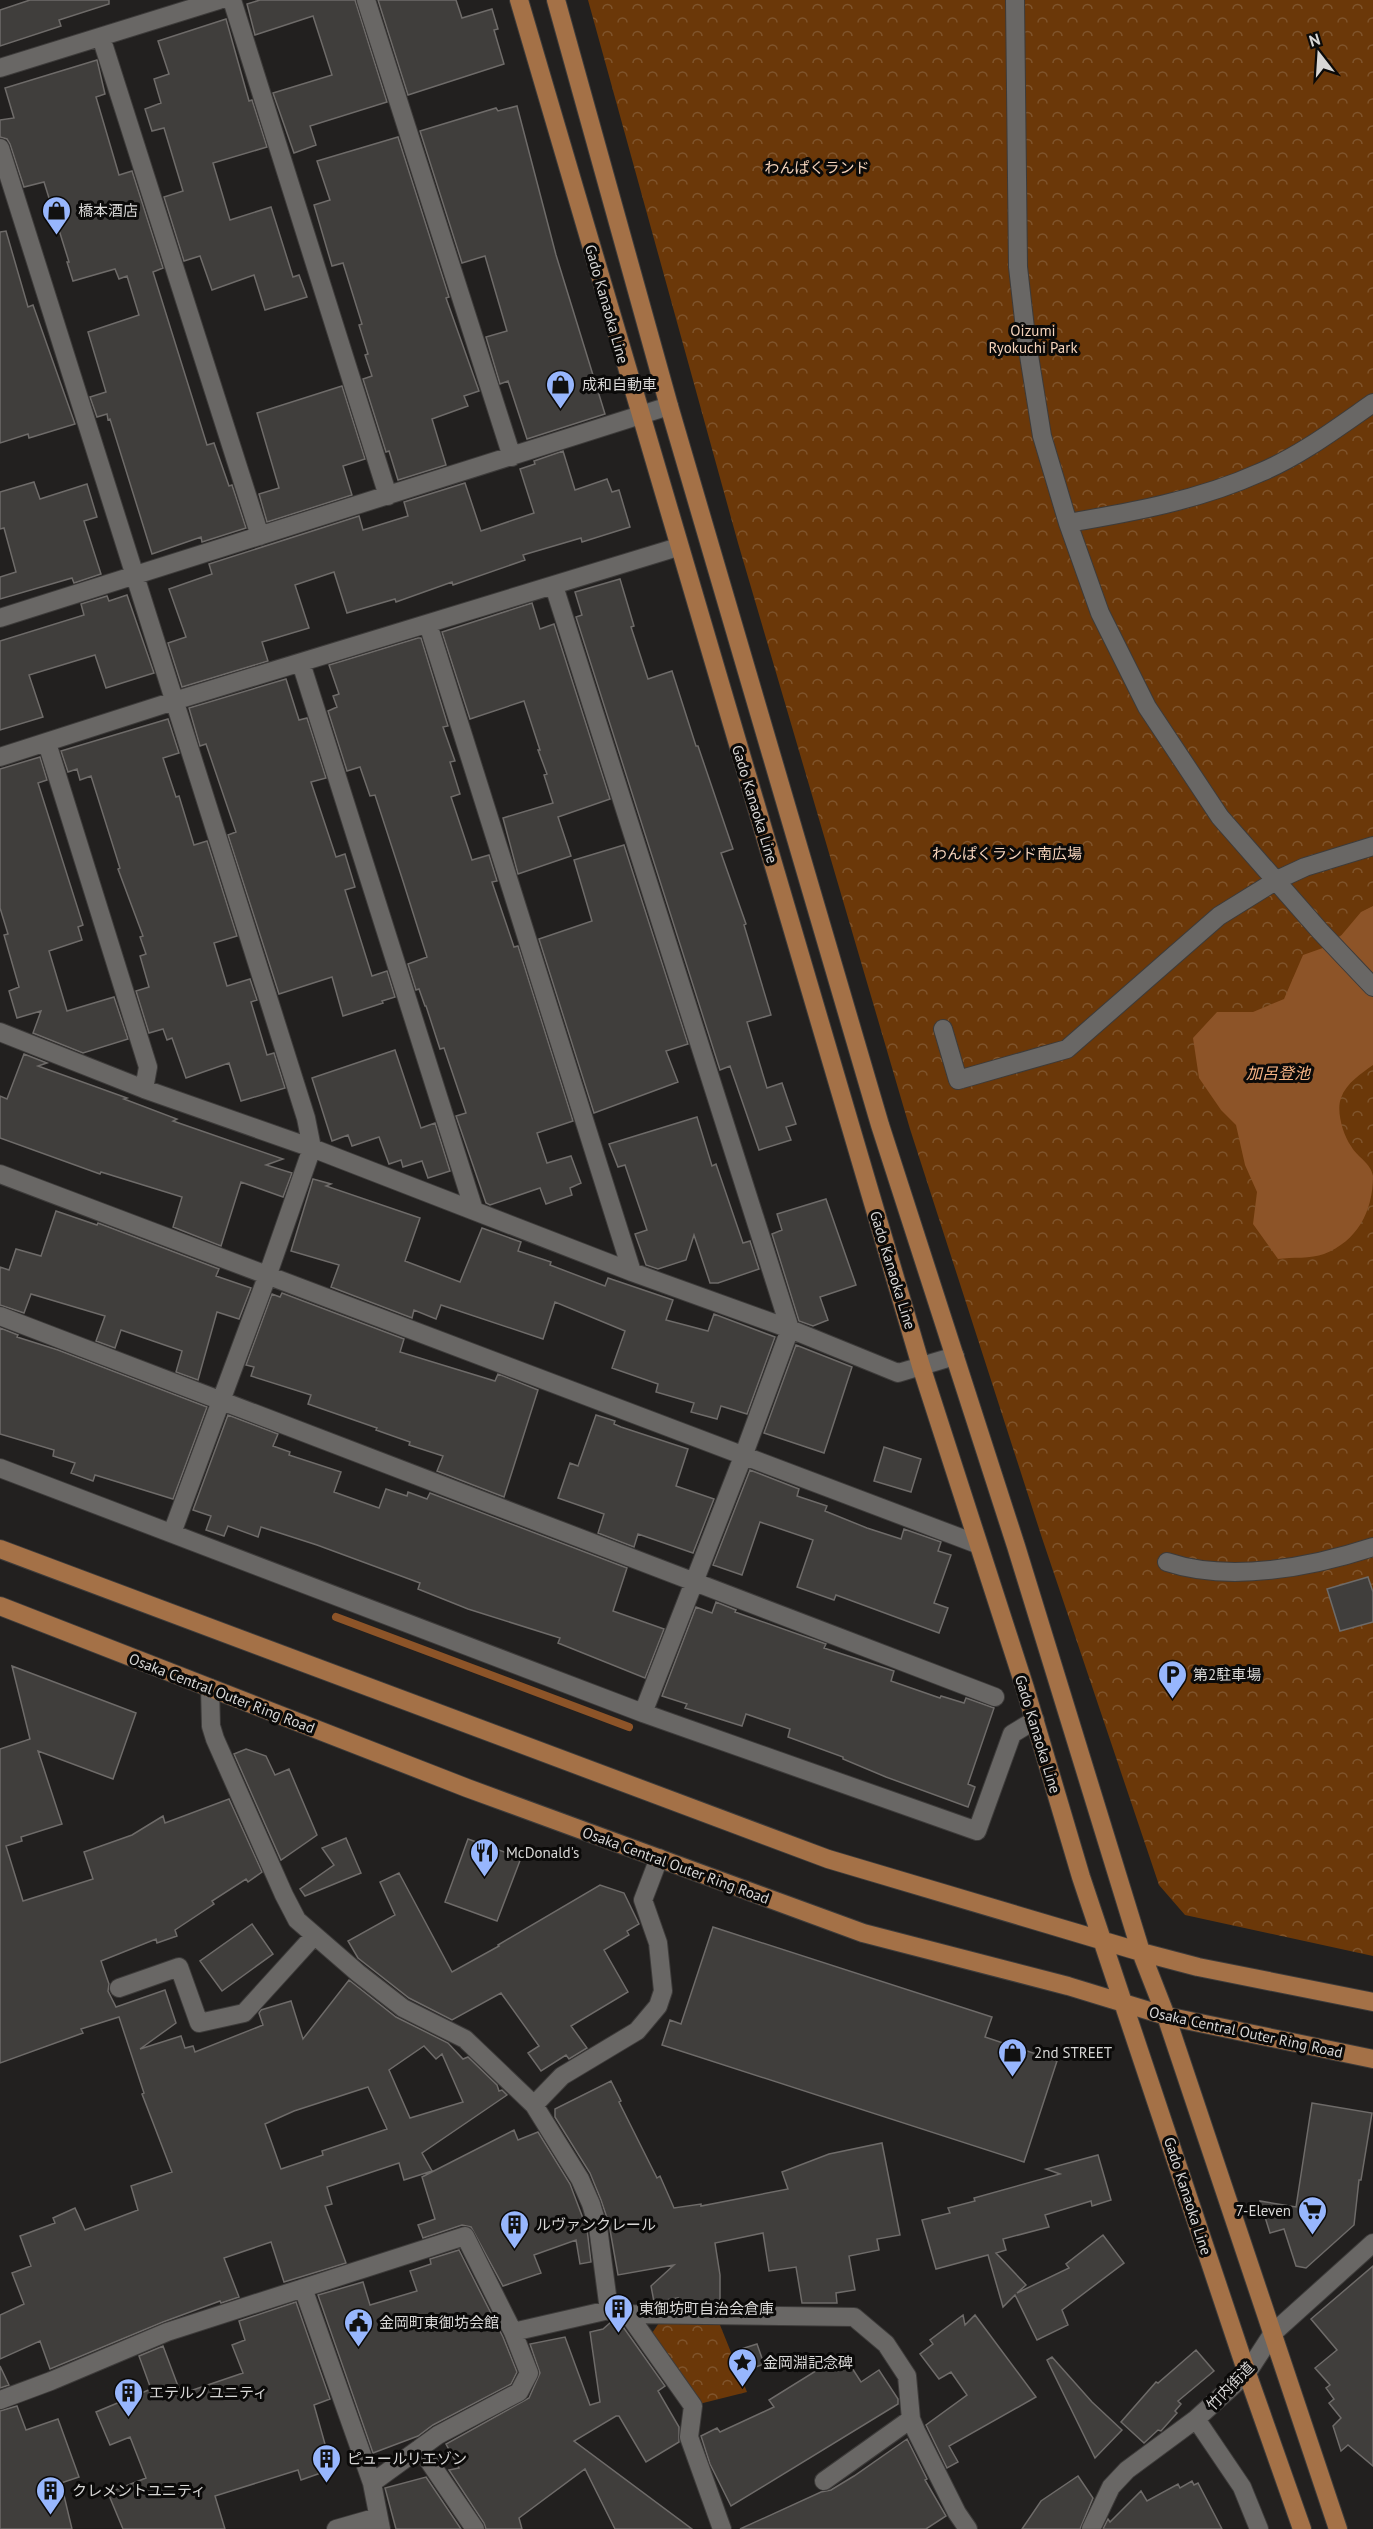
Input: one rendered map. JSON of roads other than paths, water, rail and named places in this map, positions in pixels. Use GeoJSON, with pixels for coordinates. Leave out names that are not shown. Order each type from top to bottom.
{"type":"FeatureCollection","features":[{"type":"Feature","properties":{"kind":"main road","name":"Gado Kanaoka Line"},"geometry":{"type":"LineString","coordinates":[[519,0],[639,415],[921,1366],[1035,1720],[1102,1940],[1246,2373],[1302,2529]]}},
{"type":"Feature","properties":{"kind":"main road","name":"Gado Kanaoka Line"},"geometry":{"type":"LineString","coordinates":[[556,0],[669,406],[880,1125],[1141,1952],[1166,2016],[1338,2529]]}},
{"type":"Feature","properties":{"kind":"main road"},"geometry":{"type":"LineString","coordinates":[[0,1549],[828,1859],[1141,1952],[1198,1966],[1373,2001]]}},
{"type":"Feature","properties":{"kind":"main road","name":"Osaka Central Outer Ring Road"},"geometry":{"type":"LineString","coordinates":[[0,1606],[210,1688],[863,1933],[1068,1986],[1166,2016],[1373,2059]]}},
{"type":"Feature","properties":{"kind":"street"},"geometry":{"type":"LineString","coordinates":[[0,68],[219,0]]}},
{"type":"Feature","properties":{"kind":"street"},"geometry":{"type":"LineString","coordinates":[[232,0],[388,496]]}},
{"type":"Feature","properties":{"kind":"street"},"geometry":{"type":"LineString","coordinates":[[366,0],[512,456]]}},
{"type":"Feature","properties":{"kind":"street"},"geometry":{"type":"LineString","coordinates":[[1015,0],[1018,267],[1026,337],[1042,436],[1068,523],[1100,613],[1147,708],[1220,817],[1320,931],[1373,987]]}},
{"type":"Feature","properties":{"kind":"street"},"geometry":{"type":"LineString","coordinates":[[101,37],[260,536]]}},
{"type":"Feature","properties":{"kind":"street"},"geometry":{"type":"LineString","coordinates":[[0,148],[306,1118],[312,1148],[172,1533]]}},
{"type":"Feature","properties":{"kind":"street"},"geometry":{"type":"LineString","coordinates":[[1068,523],[1128,513],[1200,495],[1260,473],[1322,439],[1373,403]]}},
{"type":"Feature","properties":{"kind":"street"},"geometry":{"type":"LineString","coordinates":[[1,616],[669,406]]}},
{"type":"Feature","properties":{"kind":"street"},"geometry":{"type":"LineString","coordinates":[[0,758],[174,701],[678,547]]}},
{"type":"Feature","properties":{"kind":"street"},"geometry":{"type":"LineString","coordinates":[[554,586],[790,1329],[643,1713]]}},
{"type":"Feature","properties":{"kind":"street"},"geometry":{"type":"LineString","coordinates":[[428,624],[632,1272]]}},
{"type":"Feature","properties":{"kind":"street"},"geometry":{"type":"LineString","coordinates":[[301,663],[474,1210]]}},
{"type":"Feature","properties":{"kind":"street"},"geometry":{"type":"LineString","coordinates":[[47,743],[148,1067],[144,1089]]}},
{"type":"Feature","properties":{"kind":"street"},"geometry":{"type":"LineString","coordinates":[[943,1029],[958,1080],[1067,1049],[1219,916],[1276,880],[1305,867],[1373,846]]}},
{"type":"Feature","properties":{"kind":"street"},"geometry":{"type":"LineString","coordinates":[[0,1032],[144,1089],[312,1148],[632,1272],[790,1329],[898,1373],[954,1356]]}},
{"type":"Feature","properties":{"kind":"street"},"geometry":{"type":"LineString","coordinates":[[0,1174],[977,1544]]}},
{"type":"Feature","properties":{"kind":"street"},"geometry":{"type":"LineString","coordinates":[[0,1316],[995,1697]]}},
{"type":"Feature","properties":{"kind":"street"},"geometry":{"type":"LineString","coordinates":[[0,1468],[643,1713],[977,1831],[1012,1734],[1035,1720]]}},
{"type":"Feature","properties":{"kind":"street"},"geometry":{"type":"LineString","coordinates":[[1167,1562],[1207,1572],[1281,1569],[1326,1562],[1373,1547]]}},
{"type":"Feature","properties":{"kind":"street"},"geometry":{"type":"LineString","coordinates":[[210,1688],[211,1726],[215,1739],[297,1920],[403,2008],[465,2039],[534,2104],[580,2179],[591,2204],[598,2227],[609,2310]]}},
{"type":"Feature","properties":{"kind":"street"},"geometry":{"type":"LineString","coordinates":[[534,2104],[562,2076],[637,2031],[658,2006],[663,1991],[658,1943],[643,1900],[659,1858]]}},
{"type":"Feature","properties":{"kind":"street"},"geometry":{"type":"LineString","coordinates":[[119,1988],[178,1967],[199,2023],[244,2013],[314,1936]]}},
{"type":"Feature","properties":{"kind":"street"},"geometry":{"type":"LineString","coordinates":[[0,2400],[167,2332],[465,2236],[513,2332],[529,2373],[519,2392],[438,2435],[372,2483]]}},
{"type":"Feature","properties":{"kind":"street","name":"竹内街道"},"geometry":{"type":"LineString","coordinates":[[1091,2529],[1111,2487],[1127,2470],[1196,2419],[1246,2373],[1273,2333],[1373,2243]]}},
{"type":"Feature","properties":{"kind":"street"},"geometry":{"type":"LineString","coordinates":[[303,2288],[372,2483],[380,2523],[336,2529]]}},
{"type":"Feature","properties":{"kind":"street"},"geometry":{"type":"LineString","coordinates":[[513,2332],[609,2310],[628,2314],[854,2317],[886,2344],[907,2376],[911,2419],[957,2513],[968,2529]]}},
{"type":"Feature","properties":{"kind":"street"},"geometry":{"type":"LineString","coordinates":[[628,2314],[693,2406],[688,2437],[722,2529]]}},
{"type":"Feature","properties":{"kind":"street"},"geometry":{"type":"LineString","coordinates":[[824,2481],[911,2419]]}},
{"type":"Feature","properties":{"kind":"street"},"geometry":{"type":"LineString","coordinates":[[1196,2419],[1242,2487],[1259,2529]]}},
{"type":"Feature","properties":{"kind":"street"},"geometry":{"type":"LineString","coordinates":[[420,2448],[475,2529]]}},
{"type":"Feature","properties":{"kind":"water","name":"加呂登池"},"geometry":{"type":"Polygon","coordinates":[[[1373,906],[1373,1065],[1355,1079],[1343,1093],[1339,1109],[1341,1123],[1348,1141],[1372,1171],[1370,1202],[1361,1224],[1346,1241],[1336,1248],[1313,1257],[1278,1259],[1253,1224],[1257,1192],[1245,1165],[1236,1125],[1221,1110],[1199,1078],[1193,1038],[1217,1012],[1253,1012],[1284,999],[1303,955],[1334,944],[1361,912],[1373,906]]]}},
{"type":"Feature","properties":{"kind":"waterway"},"geometry":{"type":"LineString","coordinates":[[336,1617],[629,1727]]}},
{"type":"Feature","properties":{"kind":"place","name":"橋本酒店"},"geometry":{"type":"Point","coordinates":[57,236]}},
{"type":"Feature","properties":{"kind":"place","name":"成和自動車"},"geometry":{"type":"Point","coordinates":[561,410]}},
{"type":"Feature","properties":{"kind":"place","name":"第2駐車場"},"geometry":{"type":"Point","coordinates":[1172,1700]}},
{"type":"Feature","properties":{"kind":"place","name":"McDonald's"},"geometry":{"type":"Point","coordinates":[485,1878]}},
{"type":"Feature","properties":{"kind":"place","name":"2nd STREET"},"geometry":{"type":"Point","coordinates":[1013,2078]}},
{"type":"Feature","properties":{"kind":"place","name":"7-Eleven"},"geometry":{"type":"Point","coordinates":[1312,2236]}},
{"type":"Feature","properties":{"kind":"place","name":"ルヴァンクレール"},"geometry":{"type":"Point","coordinates":[515,2250]}},
{"type":"Feature","properties":{"kind":"place","name":"東御坊町自治会倉庫"},"geometry":{"type":"Point","coordinates":[618,2334]}},
{"type":"Feature","properties":{"kind":"place","name":"金岡町東御坊会館"},"geometry":{"type":"Point","coordinates":[358,2348]}},
{"type":"Feature","properties":{"kind":"place","name":"金岡淵記念碑"},"geometry":{"type":"Point","coordinates":[742,2388]}},
{"type":"Feature","properties":{"kind":"place","name":"エテルノユニティ"},"geometry":{"type":"Point","coordinates":[128,2418]}},
{"type":"Feature","properties":{"kind":"place","name":"ピュールリエゾン"},"geometry":{"type":"Point","coordinates":[326,2484]}},
{"type":"Feature","properties":{"kind":"place","name":"クレメントユニティ"},"geometry":{"type":"Point","coordinates":[51,2516]}},
{"type":"Feature","properties":{"kind":"park label","name":"わんぱくランド"},"geometry":{"type":"Point","coordinates":[817,167]}},
{"type":"Feature","properties":{"kind":"park label","name":"Oizumi Ryokuchi Park"},"geometry":{"type":"Point","coordinates":[1033,338]}},
{"type":"Feature","properties":{"kind":"park label","name":"わんぱくランド南広場"},"geometry":{"type":"Point","coordinates":[1007,853]}}]}
